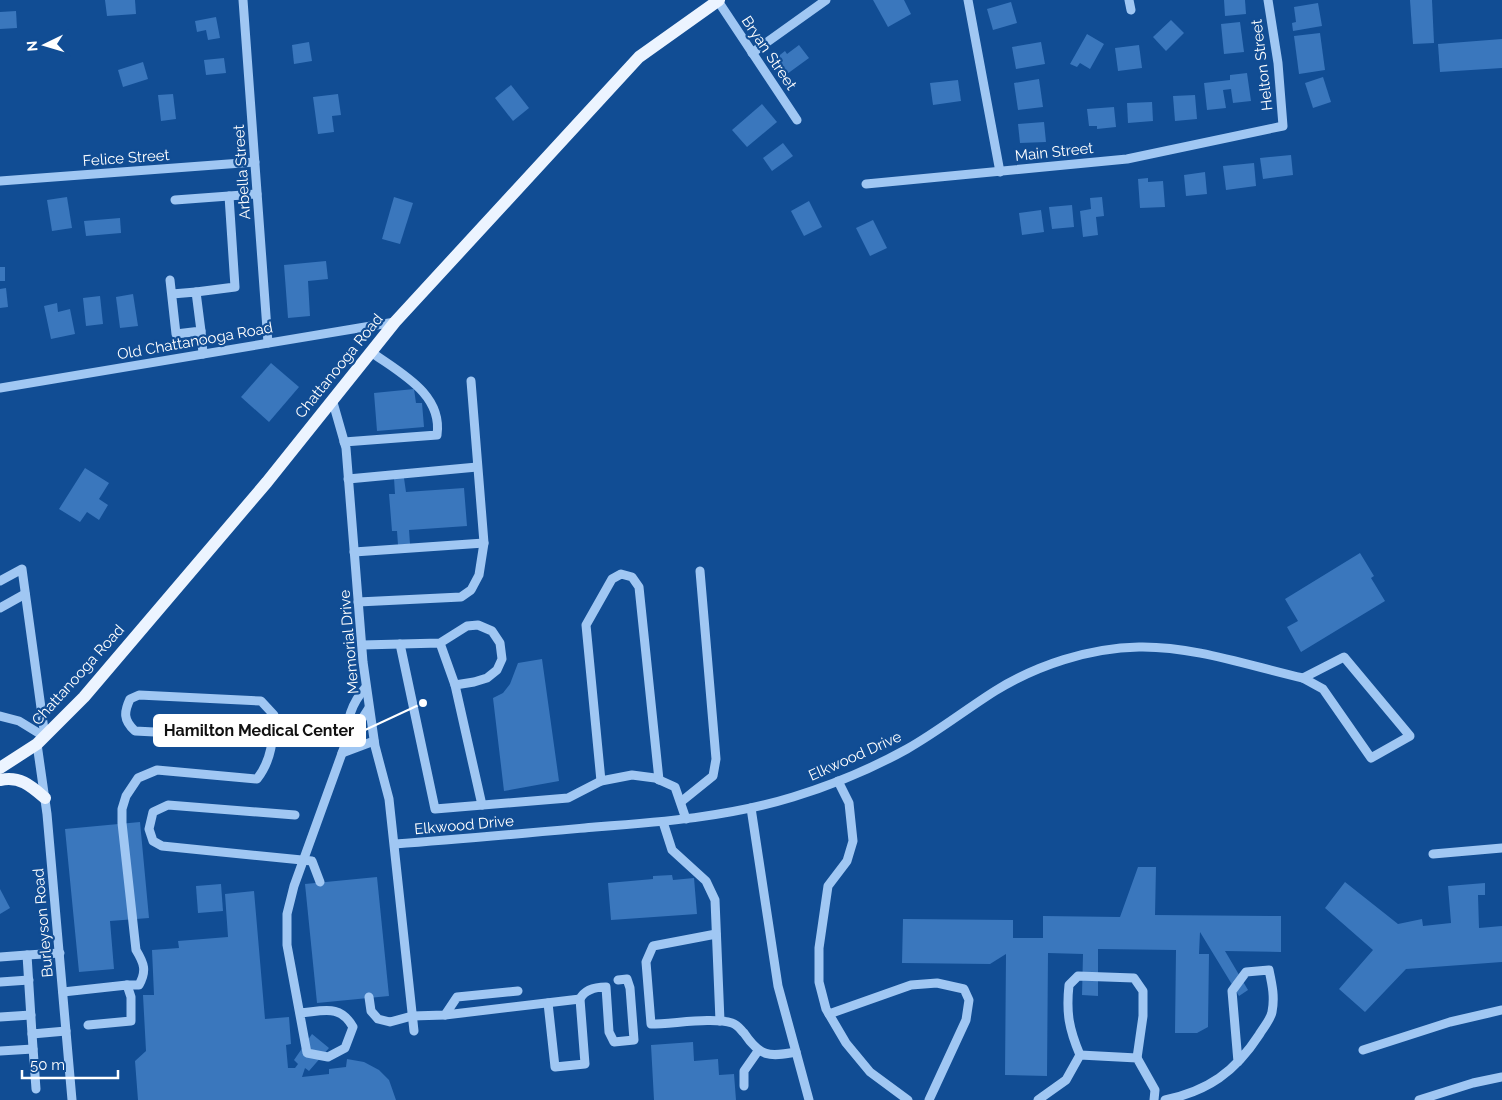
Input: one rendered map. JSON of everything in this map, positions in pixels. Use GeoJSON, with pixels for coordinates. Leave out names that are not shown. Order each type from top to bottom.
{"type":"FeatureCollection","features":[{"type":"Feature","properties":{"kind":"main road","name":"Chattanooga Road"},"geometry":{"type":"LineString","coordinates":[[0,768],[41,740],[84,697],[267,482],[395,322],[639,57],[718,0]]}},
{"type":"Feature","properties":{"kind":"main road"},"geometry":{"type":"LineString","coordinates":[[0,780],[12,778],[29,783],[45,798]]}},
{"type":"Feature","properties":{"kind":"street","name":"Arbella Street"},"geometry":{"type":"LineString","coordinates":[[243,0],[268,343]]}},
{"type":"Feature","properties":{"kind":"street","name":"Bryan Street"},"geometry":{"type":"LineString","coordinates":[[718,0],[797,120]]}},
{"type":"Feature","properties":{"kind":"street"},"geometry":{"type":"LineString","coordinates":[[752,53],[826,0]]}},
{"type":"Feature","properties":{"kind":"street","name":"Main Street"},"geometry":{"type":"LineString","coordinates":[[968,0],[1000,172],[1127,159],[1283,126]]}},
{"type":"Feature","properties":{"kind":"street"},"geometry":{"type":"LineString","coordinates":[[1129,0],[1131,10]]}},
{"type":"Feature","properties":{"kind":"street","name":"Helton Street"},"geometry":{"type":"LineString","coordinates":[[1268,0],[1278,63],[1283,126]]}},
{"type":"Feature","properties":{"kind":"street","name":"Felice Street"},"geometry":{"type":"LineString","coordinates":[[0,181],[255,162]]}},
{"type":"Feature","properties":{"kind":"street"},"geometry":{"type":"LineString","coordinates":[[866,184],[1000,172]]}},
{"type":"Feature","properties":{"kind":"street"},"geometry":{"type":"LineString","coordinates":[[175,200],[257,194]]}},
{"type":"Feature","properties":{"kind":"street"},"geometry":{"type":"LineString","coordinates":[[172,294],[235,288],[229,196]]}},
{"type":"Feature","properties":{"kind":"street"},"geometry":{"type":"LineString","coordinates":[[170,280],[176,334],[201,331]]}},
{"type":"Feature","properties":{"kind":"street"},"geometry":{"type":"LineString","coordinates":[[196,292],[203,354]]}},
{"type":"Feature","properties":{"kind":"street","name":"Old Chattanooga Road"},"geometry":{"type":"LineString","coordinates":[[0,388],[395,322]]}},
{"type":"Feature","properties":{"kind":"street"},"geometry":{"type":"LineString","coordinates":[[344,442],[438,435],[439,424],[424,391],[371,352]]}},
{"type":"Feature","properties":{"kind":"street"},"geometry":{"type":"LineString","coordinates":[[358,602],[461,597],[471,590],[479,575],[484,543],[471,381]]}},
{"type":"Feature","properties":{"kind":"street","name":"Memorial Drive"},"geometry":{"type":"LineString","coordinates":[[332,399],[344,442],[366,688],[374,741],[389,800],[414,1031]]}},
{"type":"Feature","properties":{"kind":"street"},"geometry":{"type":"LineString","coordinates":[[348,479],[477,467]]}},
{"type":"Feature","properties":{"kind":"street"},"geometry":{"type":"LineString","coordinates":[[354,552],[484,543]]}},
{"type":"Feature","properties":{"kind":"street","name":"Burleyson Road"},"geometry":{"type":"LineString","coordinates":[[0,581],[22,569],[41,740],[72,1100]]}},
{"type":"Feature","properties":{"kind":"street"},"geometry":{"type":"LineString","coordinates":[[682,801],[713,776],[716,759],[700,571]]}},
{"type":"Feature","properties":{"kind":"street"},"geometry":{"type":"LineString","coordinates":[[601,781],[586,625],[612,579],[621,574],[632,576],[639,587],[659,780]]}},
{"type":"Feature","properties":{"kind":"street"},"geometry":{"type":"LineString","coordinates":[[0,608],[25,594]]}},
{"type":"Feature","properties":{"kind":"street"},"geometry":{"type":"LineString","coordinates":[[362,645],[440,642],[468,626],[478,625],[492,631],[500,643],[502,659],[497,670],[487,678],[455,685]]}},
{"type":"Feature","properties":{"kind":"street"},"geometry":{"type":"LineString","coordinates":[[440,642],[455,685],[482,805]]}},
{"type":"Feature","properties":{"kind":"street"},"geometry":{"type":"LineString","coordinates":[[400,644],[435,809],[568,798],[601,781],[632,775],[659,780],[675,787],[682,801],[686,819]]}},
{"type":"Feature","properties":{"kind":"street","name":"Elkwood Drive"},"geometry":{"type":"LineString","coordinates":[[395,844],[663,822],[751,808],[838,781],[907,748],[997,690],[1039,669],[1076,656],[1129,648],[1166,648],[1303,678],[1323,690],[1371,758],[1410,736],[1344,657],[1303,678]]}},
{"type":"Feature","properties":{"kind":"street"},"geometry":{"type":"LineString","coordinates":[[300,1013],[336,1010],[347,1016],[354,1027],[351,1039],[345,1048],[328,1057],[307,1053],[287,945],[287,914],[343,749],[347,721],[354,700],[366,688]]}},
{"type":"Feature","properties":{"kind":"street"},"geometry":{"type":"LineString","coordinates":[[63,992],[139,985],[144,976],[144,964],[136,950],[122,823],[122,810],[126,796],[138,778],[157,770],[257,779],[265,769],[273,738],[274,715],[261,701],[139,695],[130,698],[124,711],[126,724],[134,731],[273,738]]}},
{"type":"Feature","properties":{"kind":"street"},"geometry":{"type":"LineString","coordinates":[[343,749],[369,708]]}},
{"type":"Feature","properties":{"kind":"street"},"geometry":{"type":"LineString","coordinates":[[0,716],[19,721],[41,740]]}},
{"type":"Feature","properties":{"kind":"street"},"geometry":{"type":"LineString","coordinates":[[343,749],[374,741]]}},
{"type":"Feature","properties":{"kind":"street"},"geometry":{"type":"LineString","coordinates":[[838,781],[849,803],[853,841],[847,861],[828,886],[819,948],[819,982],[829,1014],[846,1043],[870,1072],[908,1100]]}},
{"type":"Feature","properties":{"kind":"street"},"geometry":{"type":"LineString","coordinates":[[295,815],[168,805],[153,812],[150,828],[153,841],[162,846],[304,861],[312,860],[320,882]]}},
{"type":"Feature","properties":{"kind":"street"},"geometry":{"type":"LineString","coordinates":[[751,808],[778,986],[809,1100]]}},
{"type":"Feature","properties":{"kind":"street"},"geometry":{"type":"LineString","coordinates":[[663,822],[672,850],[706,882],[715,900],[720,1021]]}},
{"type":"Feature","properties":{"kind":"street"},"geometry":{"type":"LineString","coordinates":[[1433,854],[1502,848]]}},
{"type":"Feature","properties":{"kind":"street"},"geometry":{"type":"LineString","coordinates":[[716,934],[653,946],[646,962],[651,1024],[720,1021],[733,1023],[739,1027],[758,1051],[774,1056],[796,1052]]}},
{"type":"Feature","properties":{"kind":"street"},"geometry":{"type":"LineString","coordinates":[[0,957],[60,953]]}},
{"type":"Feature","properties":{"kind":"street"},"geometry":{"type":"LineString","coordinates":[[27,955],[36,1089]]}},
{"type":"Feature","properties":{"kind":"street"},"geometry":{"type":"LineString","coordinates":[[1165,1100],[1187,1095],[1221,1078],[1247,1054],[1272,1014],[1274,992],[1269,970],[1246,972],[1232,991],[1238,1062]]}},
{"type":"Feature","properties":{"kind":"street"},"geometry":{"type":"LineString","coordinates":[[1080,1055],[1069,1030],[1067,1003],[1069,985],[1078,976],[1134,978],[1143,990],[1143,1016],[1137,1058],[1155,1090],[1154,1100]]}},
{"type":"Feature","properties":{"kind":"street"},"geometry":{"type":"LineString","coordinates":[[0,982],[29,980]]}},
{"type":"Feature","properties":{"kind":"street"},"geometry":{"type":"LineString","coordinates":[[548,1003],[555,1067],[585,1064],[580,999],[583,994],[594,987],[606,987],[610,1032],[614,1042],[634,1040],[630,988],[627,980],[618,980]]}},
{"type":"Feature","properties":{"kind":"street"},"geometry":{"type":"LineString","coordinates":[[829,1014],[911,985],[937,983],[964,989],[969,1000],[966,1020],[929,1100]]}},
{"type":"Feature","properties":{"kind":"street"},"geometry":{"type":"LineString","coordinates":[[88,1025],[131,1021],[131,997],[127,985]]}},
{"type":"Feature","properties":{"kind":"street"},"geometry":{"type":"LineString","coordinates":[[445,1015],[457,996],[518,992]]}},
{"type":"Feature","properties":{"kind":"street"},"geometry":{"type":"LineString","coordinates":[[370,998],[371,1011],[378,1019],[390,1022],[412,1016],[445,1015],[580,999]]}},
{"type":"Feature","properties":{"kind":"street"},"geometry":{"type":"LineString","coordinates":[[1364,1050],[1450,1022],[1502,1010]]}},
{"type":"Feature","properties":{"kind":"street"},"geometry":{"type":"LineString","coordinates":[[0,1018],[31,1015]]}},
{"type":"Feature","properties":{"kind":"street"},"geometry":{"type":"LineString","coordinates":[[32,1034],[66,1031]]}},
{"type":"Feature","properties":{"kind":"street"},"geometry":{"type":"LineString","coordinates":[[0,1051],[33,1049]]}},
{"type":"Feature","properties":{"kind":"street"},"geometry":{"type":"LineString","coordinates":[[744,1086],[744,1070],[758,1051]]}},
{"type":"Feature","properties":{"kind":"street"},"geometry":{"type":"LineString","coordinates":[[1080,1055],[1137,1058]]}},
{"type":"Feature","properties":{"kind":"street"},"geometry":{"type":"LineString","coordinates":[[1038,1100],[1066,1080],[1080,1055]]}},
{"type":"Feature","properties":{"kind":"street"},"geometry":{"type":"LineString","coordinates":[[1419,1100],[1473,1083],[1502,1077]]}},
{"type":"Feature","properties":{"kind":"building"},"geometry":{"type":"Polygon","coordinates":[[[105,0],[135,0],[136,14],[107,16],[105,0]]]}},
{"type":"Feature","properties":{"kind":"building"},"geometry":{"type":"Polygon","coordinates":[[[873,0],[904,0],[911,14],[888,27],[873,0]]]}},
{"type":"Feature","properties":{"kind":"building"},"geometry":{"type":"Polygon","coordinates":[[[1224,0],[1245,0],[1246,14],[1225,16],[1224,0]]]}},
{"type":"Feature","properties":{"kind":"building"},"geometry":{"type":"Polygon","coordinates":[[[1410,0],[1432,0],[1434,43],[1413,44],[1410,0]]]}},
{"type":"Feature","properties":{"kind":"building"},"geometry":{"type":"Polygon","coordinates":[[[1011,2],[1017,23],[993,30],[987,9],[1011,2]]]}},
{"type":"Feature","properties":{"kind":"building"},"geometry":{"type":"Polygon","coordinates":[[[1318,3],[1322,26],[1293,31],[1292,23],[1296,22],[1294,7],[1318,3]]]}},
{"type":"Feature","properties":{"kind":"building"},"geometry":{"type":"Polygon","coordinates":[[[16,11],[17,28],[0,29],[0,12],[16,11]]]}},
{"type":"Feature","properties":{"kind":"building"},"geometry":{"type":"Polygon","coordinates":[[[216,17],[220,38],[208,40],[206,30],[197,32],[195,21],[216,17]]]}},
{"type":"Feature","properties":{"kind":"building"},"geometry":{"type":"Polygon","coordinates":[[[1171,20],[1184,33],[1166,51],[1153,37],[1171,20]]]}},
{"type":"Feature","properties":{"kind":"building"},"geometry":{"type":"Polygon","coordinates":[[[1240,22],[1244,52],[1224,54],[1221,24],[1240,22]]]}},
{"type":"Feature","properties":{"kind":"building"},"geometry":{"type":"Polygon","coordinates":[[[1320,33],[1325,70],[1299,74],[1294,36],[1320,33]]]}},
{"type":"Feature","properties":{"kind":"building"},"geometry":{"type":"Polygon","coordinates":[[[1087,34],[1104,44],[1090,69],[1080,63],[1077,67],[1070,64],[1087,34]]]}},
{"type":"Feature","properties":{"kind":"building"},"geometry":{"type":"Polygon","coordinates":[[[1502,39],[1502,68],[1440,72],[1438,44],[1502,39]]]}},
{"type":"Feature","properties":{"kind":"building"},"geometry":{"type":"Polygon","coordinates":[[[309,42],[312,61],[294,64],[292,45],[309,42]]]}},
{"type":"Feature","properties":{"kind":"building"},"geometry":{"type":"Polygon","coordinates":[[[1041,42],[1045,64],[1016,69],[1012,47],[1041,42]]]}},
{"type":"Feature","properties":{"kind":"building"},"geometry":{"type":"Polygon","coordinates":[[[799,45],[809,58],[787,74],[776,58],[785,51],[787,54],[799,45]]]}},
{"type":"Feature","properties":{"kind":"building"},"geometry":{"type":"Polygon","coordinates":[[[1139,45],[1142,68],[1118,71],[1115,48],[1139,45]]]}},
{"type":"Feature","properties":{"kind":"building"},"geometry":{"type":"Polygon","coordinates":[[[224,58],[226,73],[206,75],[204,60],[224,58]]]}},
{"type":"Feature","properties":{"kind":"building"},"geometry":{"type":"Polygon","coordinates":[[[143,62],[148,79],[123,87],[118,70],[143,62]]]}},
{"type":"Feature","properties":{"kind":"building"},"geometry":{"type":"Polygon","coordinates":[[[1247,73],[1251,101],[1233,103],[1231,89],[1223,90],[1226,108],[1207,110],[1204,83],[1230,80],[1230,75],[1247,73]]]}},
{"type":"Feature","properties":{"kind":"building"},"geometry":{"type":"Polygon","coordinates":[[[1323,77],[1331,102],[1313,108],[1305,83],[1323,77]]]}},
{"type":"Feature","properties":{"kind":"building"},"geometry":{"type":"Polygon","coordinates":[[[1039,79],[1043,107],[1018,110],[1014,83],[1039,79]]]}},
{"type":"Feature","properties":{"kind":"building"},"geometry":{"type":"Polygon","coordinates":[[[958,80],[961,101],[933,105],[930,83],[958,80]]]}},
{"type":"Feature","properties":{"kind":"building"},"geometry":{"type":"Polygon","coordinates":[[[511,85],[529,108],[513,121],[495,98],[511,85]]]}},
{"type":"Feature","properties":{"kind":"building"},"geometry":{"type":"Polygon","coordinates":[[[173,94],[176,119],[161,121],[158,95],[173,94]]]}},
{"type":"Feature","properties":{"kind":"building"},"geometry":{"type":"Polygon","coordinates":[[[338,94],[341,115],[332,116],[334,132],[318,134],[313,97],[338,94]]]}},
{"type":"Feature","properties":{"kind":"building"},"geometry":{"type":"Polygon","coordinates":[[[1195,95],[1197,119],[1175,121],[1173,96],[1195,95]]]}},
{"type":"Feature","properties":{"kind":"building"},"geometry":{"type":"Polygon","coordinates":[[[1152,102],[1153,121],[1128,123],[1127,103],[1152,102]]]}},
{"type":"Feature","properties":{"kind":"building"},"geometry":{"type":"Polygon","coordinates":[[[762,104],[777,122],[747,147],[732,130],[762,104]]]}},
{"type":"Feature","properties":{"kind":"building"},"geometry":{"type":"Polygon","coordinates":[[[1114,107],[1116,127],[1097,129],[1097,126],[1089,126],[1087,109],[1114,107]]]}},
{"type":"Feature","properties":{"kind":"building"},"geometry":{"type":"Polygon","coordinates":[[[1044,122],[1046,142],[1020,143],[1018,124],[1044,122]]]}},
{"type":"Feature","properties":{"kind":"building"},"geometry":{"type":"Polygon","coordinates":[[[783,143],[793,156],[772,171],[763,158],[783,143]]]}},
{"type":"Feature","properties":{"kind":"building"},"geometry":{"type":"Polygon","coordinates":[[[1291,155],[1293,175],[1263,179],[1260,158],[1291,155]]]}},
{"type":"Feature","properties":{"kind":"building"},"geometry":{"type":"Polygon","coordinates":[[[1254,163],[1256,186],[1226,190],[1223,166],[1254,163]]]}},
{"type":"Feature","properties":{"kind":"building"},"geometry":{"type":"Polygon","coordinates":[[[1205,172],[1207,194],[1186,196],[1184,175],[1205,172]]]}},
{"type":"Feature","properties":{"kind":"building"},"geometry":{"type":"Polygon","coordinates":[[[1148,178],[1148,182],[1163,181],[1165,207],[1140,208],[1138,179],[1148,178]]]}},
{"type":"Feature","properties":{"kind":"building"},"geometry":{"type":"Polygon","coordinates":[[[67,197],[72,228],[52,231],[47,200],[67,197]]]}},
{"type":"Feature","properties":{"kind":"building"},"geometry":{"type":"Polygon","coordinates":[[[394,197],[413,203],[400,244],[382,239],[394,197]]]}},
{"type":"Feature","properties":{"kind":"building"},"geometry":{"type":"Polygon","coordinates":[[[1102,197],[1104,216],[1096,217],[1098,235],[1083,237],[1080,211],[1091,209],[1090,198],[1102,197]]]}},
{"type":"Feature","properties":{"kind":"building"},"geometry":{"type":"Polygon","coordinates":[[[809,201],[822,227],[804,236],[791,211],[809,201]]]}},
{"type":"Feature","properties":{"kind":"building"},"geometry":{"type":"Polygon","coordinates":[[[1072,205],[1074,227],[1052,229],[1049,207],[1072,205]]]}},
{"type":"Feature","properties":{"kind":"building"},"geometry":{"type":"Polygon","coordinates":[[[1041,210],[1044,232],[1022,235],[1019,213],[1041,210]]]}},
{"type":"Feature","properties":{"kind":"building"},"geometry":{"type":"Polygon","coordinates":[[[120,218],[121,233],[86,236],[84,221],[120,218]]]}},
{"type":"Feature","properties":{"kind":"building"},"geometry":{"type":"Polygon","coordinates":[[[873,220],[887,248],[870,256],[856,228],[873,220]]]}},
{"type":"Feature","properties":{"kind":"building"},"geometry":{"type":"Polygon","coordinates":[[[326,261],[328,279],[308,281],[310,316],[288,318],[284,265],[326,261]]]}},
{"type":"Feature","properties":{"kind":"building"},"geometry":{"type":"Polygon","coordinates":[[[0,267],[5,267],[5,281],[0,281],[0,267]]]}},
{"type":"Feature","properties":{"kind":"building"},"geometry":{"type":"Polygon","coordinates":[[[6,288],[8,307],[0,308],[0,289],[6,288]]]}},
{"type":"Feature","properties":{"kind":"building"},"geometry":{"type":"Polygon","coordinates":[[[133,294],[138,326],[120,328],[116,297],[133,294]]]}},
{"type":"Feature","properties":{"kind":"building"},"geometry":{"type":"Polygon","coordinates":[[[100,296],[103,324],[86,326],[83,298],[100,296]]]}},
{"type":"Feature","properties":{"kind":"building"},"geometry":{"type":"Polygon","coordinates":[[[57,303],[58,312],[70,309],[75,334],[51,339],[44,306],[57,303]]]}},
{"type":"Feature","properties":{"kind":"building"},"geometry":{"type":"Polygon","coordinates":[[[271,363],[299,387],[269,422],[241,397],[271,363]]]}},
{"type":"Feature","properties":{"kind":"building"},"geometry":{"type":"Polygon","coordinates":[[[414,389],[416,403],[422,403],[424,427],[377,431],[374,393],[414,389]]]}},
{"type":"Feature","properties":{"kind":"building"},"geometry":{"type":"Polygon","coordinates":[[[85,468],[109,483],[99,499],[108,505],[99,520],[87,512],[80,522],[59,509],[85,468]]]}},
{"type":"Feature","properties":{"kind":"building"},"geometry":{"type":"Polygon","coordinates":[[[394,478],[404,478],[406,492],[464,488],[467,526],[409,530],[410,544],[398,545],[397,531],[392,531],[389,494],[395,494],[394,478]]]}},
{"type":"Feature","properties":{"kind":"building"},"geometry":{"type":"Polygon","coordinates":[[[1360,553],[1374,576],[1371,578],[1385,601],[1301,652],[1287,627],[1298,621],[1285,599],[1360,553]]]}},
{"type":"Feature","properties":{"kind":"building"},"geometry":{"type":"Polygon","coordinates":[[[542,659],[559,781],[504,791],[493,698],[503,693],[510,684],[518,663],[542,659]]]}},
{"type":"Feature","properties":{"kind":"building"},"geometry":{"type":"Polygon","coordinates":[[[140,822],[149,918],[110,921],[114,969],[79,972],[65,829],[140,822]]]}},
{"type":"Feature","properties":{"kind":"building"},"geometry":{"type":"Polygon","coordinates":[[[1138,867],[1156,867],[1155,915],[1281,916],[1281,952],[1225,951],[1248,990],[1239,996],[1200,932],[1199,954],[1209,954],[1208,1027],[1197,1033],[1175,1033],[1176,950],[1098,949],[1098,996],[1082,995],[1083,954],[1048,953],[1047,1076],[1005,1075],[1006,954],[990,964],[902,963],[903,919],[1013,920],[1013,938],[1043,938],[1043,916],[1120,917],[1138,867]]]}},
{"type":"Feature","properties":{"kind":"building"},"geometry":{"type":"Polygon","coordinates":[[[672,875],[673,880],[694,878],[697,914],[611,920],[608,883],[653,879],[653,876],[672,875]]]}},
{"type":"Feature","properties":{"kind":"building"},"geometry":{"type":"Polygon","coordinates":[[[377,877],[389,996],[317,1003],[305,884],[377,877]]]}},
{"type":"Feature","properties":{"kind":"building"},"geometry":{"type":"Polygon","coordinates":[[[1345,882],[1398,924],[1422,919],[1423,926],[1451,923],[1448,886],[1485,883],[1485,895],[1478,895],[1479,928],[1502,926],[1502,962],[1406,969],[1365,1012],[1339,989],[1373,950],[1325,908],[1345,882]]]}},
{"type":"Feature","properties":{"kind":"building"},"geometry":{"type":"Polygon","coordinates":[[[221,884],[223,911],[198,913],[196,886],[221,884]]]}},
{"type":"Feature","properties":{"kind":"building"},"geometry":{"type":"Polygon","coordinates":[[[0,889],[10,908],[0,914],[0,889]]]}},
{"type":"Feature","properties":{"kind":"building"},"geometry":{"type":"Polygon","coordinates":[[[254,891],[265,1019],[289,1017],[291,1044],[286,1045],[288,1068],[295,1068],[298,1064],[294,1060],[312,1034],[329,1048],[309,1071],[305,1068],[302,1077],[329,1074],[329,1069],[346,1067],[347,1059],[364,1062],[379,1070],[389,1080],[396,1100],[138,1100],[135,1061],[146,1051],[143,995],[154,995],[152,950],[179,948],[178,941],[228,937],[225,894],[254,891]]]}},
{"type":"Feature","properties":{"kind":"building"},"geometry":{"type":"Polygon","coordinates":[[[693,1042],[694,1061],[718,1059],[719,1075],[734,1074],[736,1100],[654,1100],[651,1045],[693,1042]]]}},
{"type":"Feature","properties":{"kind":"place","name":"Hamilton Medical Center"},"geometry":{"type":"Point","coordinates":[423,703]}}]}
